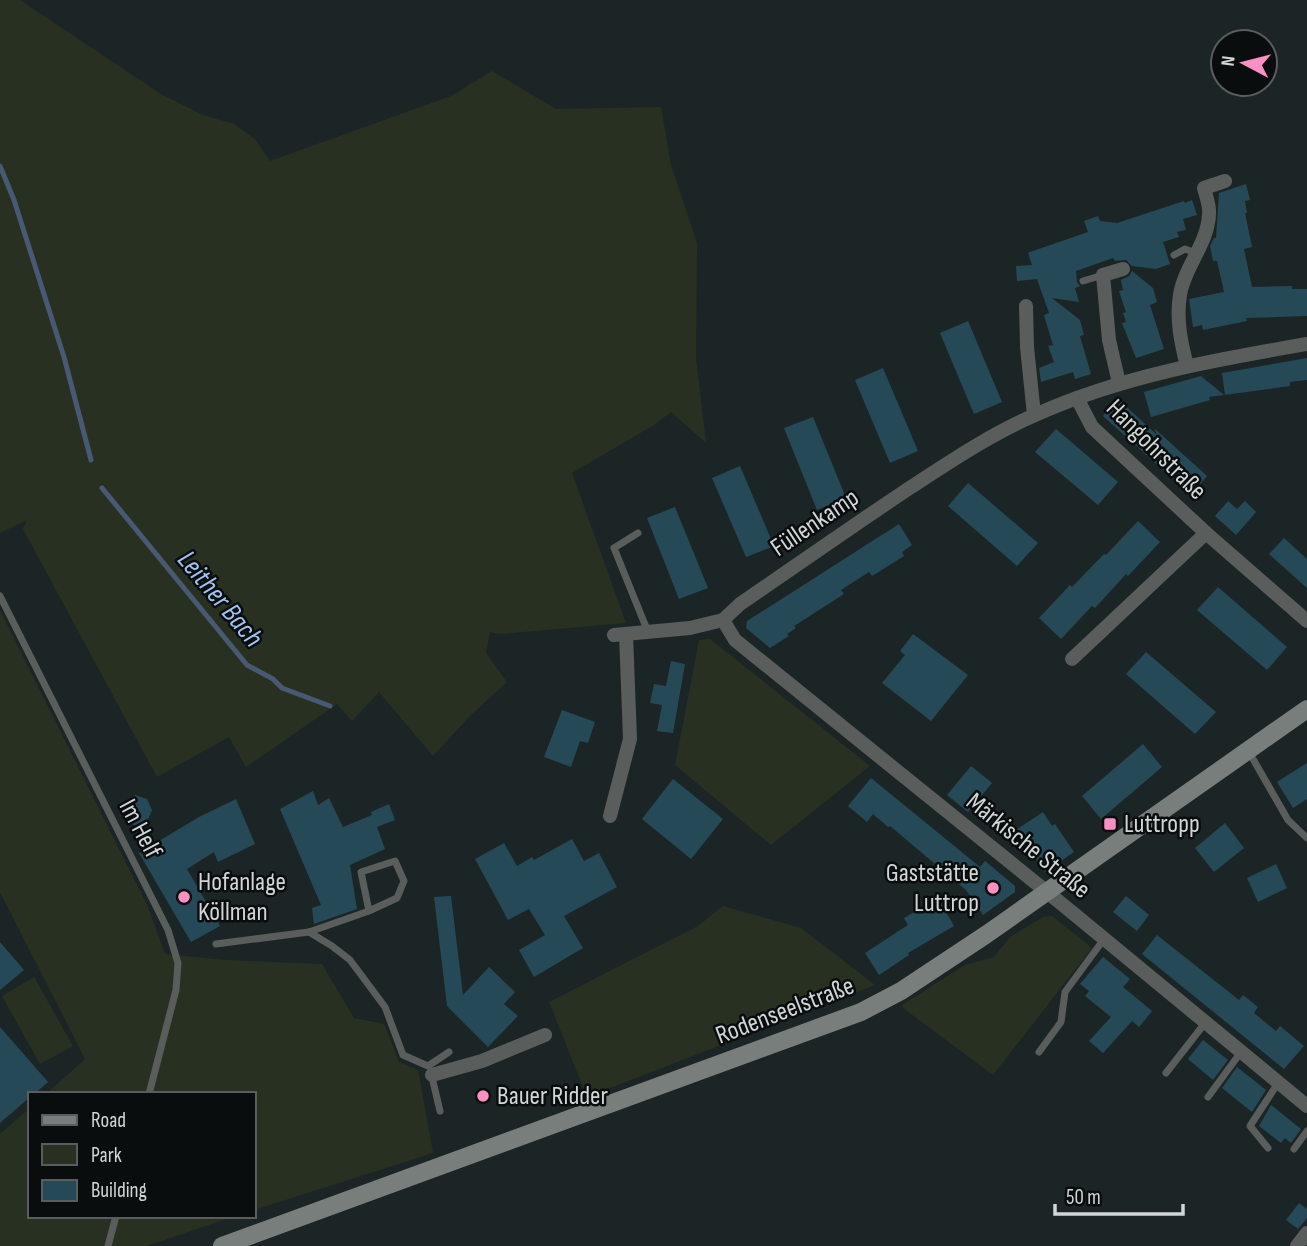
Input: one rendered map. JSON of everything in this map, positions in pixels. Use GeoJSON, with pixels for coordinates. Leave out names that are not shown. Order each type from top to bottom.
{"type":"FeatureCollection","features":[{"type":"Feature","properties":{"kind":"main road","name":"Rodenseelstraße"},"geometry":{"type":"LineString","coordinates":[[222,1246],[861,1012],[901,991],[1307,709]]}},
{"type":"Feature","properties":{"kind":"street"},"geometry":{"type":"LineString","coordinates":[[1187,366],[1179,323],[1180,295],[1206,233],[1210,212],[1204,188],[1225,181]]}},
{"type":"Feature","properties":{"kind":"street"},"geometry":{"type":"LineString","coordinates":[[1119,383],[1109,340],[1103,275],[1123,269]]}},
{"type":"Feature","properties":{"kind":"street"},"geometry":{"type":"LineString","coordinates":[[1026,306],[1034,415]]}},
{"type":"Feature","properties":{"kind":"street","name":"Füllenkamp"},"geometry":{"type":"LineString","coordinates":[[610,816],[630,739],[620,634],[690,628],[723,620],[740,604],[893,499],[973,447],[1034,415],[1119,383],[1187,366],[1307,344]]}},
{"type":"Feature","properties":{"kind":"street","name":"Hangohrstraße"},"geometry":{"type":"LineString","coordinates":[[1077,398],[1092,427],[1206,533],[1307,621]]}},
{"type":"Feature","properties":{"kind":"street","name":"Hangohrstraße"},"geometry":{"type":"LineString","coordinates":[[1072,659],[1206,533]]}},
{"type":"Feature","properties":{"kind":"street","name":"Märkische Straße"},"geometry":{"type":"LineString","coordinates":[[723,620],[735,640],[1307,1106]]}},
{"type":"Feature","properties":{"kind":"street"},"geometry":{"type":"LineString","coordinates":[[430,1071],[482,1061],[545,1035]]}},
{"type":"Feature","properties":{"kind":"street"},"geometry":{"type":"LineString","coordinates":[[1297,1246],[1307,1233]]}},
{"type":"Feature","properties":{"kind":"lane"},"geometry":{"type":"LineString","coordinates":[[1174,255],[1185,249],[1196,253]]}},
{"type":"Feature","properties":{"kind":"lane"},"geometry":{"type":"LineString","coordinates":[[1083,281],[1103,275]]}},
{"type":"Feature","properties":{"kind":"lane"},"geometry":{"type":"LineString","coordinates":[[638,533],[614,548],[649,632]]}},
{"type":"Feature","properties":{"kind":"lane","name":"Im Helf"},"geometry":{"type":"LineString","coordinates":[[0,596],[168,930],[178,963],[176,990],[150,1092]]}},
{"type":"Feature","properties":{"kind":"lane"},"geometry":{"type":"LineString","coordinates":[[1248,751],[1288,820],[1307,838]]}},
{"type":"Feature","properties":{"kind":"lane"},"geometry":{"type":"LineString","coordinates":[[216,944],[309,932],[369,911],[397,898],[404,881],[394,861],[361,872],[369,911]]}},
{"type":"Feature","properties":{"kind":"lane"},"geometry":{"type":"LineString","coordinates":[[309,932],[350,961],[385,1007],[403,1055],[430,1071],[440,1111]]}},
{"type":"Feature","properties":{"kind":"lane"},"geometry":{"type":"LineString","coordinates":[[1039,1052],[1060,1022],[1065,992],[1105,939]]}},
{"type":"Feature","properties":{"kind":"lane"},"geometry":{"type":"LineString","coordinates":[[1166,1073],[1206,1022]]}},
{"type":"Feature","properties":{"kind":"lane"},"geometry":{"type":"LineString","coordinates":[[430,1071],[449,1052]]}},
{"type":"Feature","properties":{"kind":"lane"},"geometry":{"type":"LineString","coordinates":[[1208,1097],[1241,1052]]}},
{"type":"Feature","properties":{"kind":"lane"},"geometry":{"type":"LineString","coordinates":[[1268,1148],[1250,1126],[1279,1083]]}},
{"type":"Feature","properties":{"kind":"lane"},"geometry":{"type":"LineString","coordinates":[[1294,1149],[1307,1131]]}},
{"type":"Feature","properties":{"kind":"lane"},"geometry":{"type":"LineString","coordinates":[[108,1246],[115,1218]]}},
{"type":"Feature","properties":{"kind":"green space"},"geometry":{"type":"Polygon","coordinates":[[[0,0],[20,0],[161,94],[203,115],[234,124],[255,139],[270,161],[451,96],[492,71],[556,109],[661,107],[671,165],[697,243],[696,358],[706,443],[671,412],[654,425],[572,473],[626,623],[500,634],[490,632],[486,653],[507,682],[469,717],[433,756],[379,692],[352,721],[337,704],[246,767],[229,737],[157,777],[23,529],[27,520],[0,533],[0,0]]]}},
{"type":"Feature","properties":{"kind":"green space"},"geometry":{"type":"Polygon","coordinates":[[[0,610],[148,907],[165,954],[225,960],[322,964],[354,1018],[384,1024],[399,1062],[418,1070],[433,1153],[256,1209],[256,1092],[48,1092],[85,1059],[0,892],[0,610]]]}},
{"type":"Feature","properties":{"kind":"green space"},"geometry":{"type":"Polygon","coordinates":[[[710,639],[870,766],[771,845],[675,765],[699,640],[710,639]]]}},
{"type":"Feature","properties":{"kind":"green space"},"geometry":{"type":"Polygon","coordinates":[[[723,906],[801,928],[875,985],[587,1097],[549,1002],[698,926],[723,906]]]}},
{"type":"Feature","properties":{"kind":"green space"},"geometry":{"type":"Polygon","coordinates":[[[1052,916],[1092,948],[993,1075],[903,1008],[902,1005],[965,965],[994,957],[1010,937],[1043,917],[1052,916]]]}},
{"type":"Feature","properties":{"kind":"green space"},"geometry":{"type":"Polygon","coordinates":[[[34,977],[73,1046],[40,1064],[2,996],[34,977]]]}},
{"type":"Feature","properties":{"kind":"green space"},"geometry":{"type":"Polygon","coordinates":[[[28,1110],[28,1218],[229,1218],[147,1246],[0,1246],[0,1134],[28,1110]]]}},
{"type":"Feature","properties":{"kind":"building"},"geometry":{"type":"Polygon","coordinates":[[[1246,184],[1250,200],[1245,201],[1245,213],[1252,247],[1244,249],[1252,287],[1292,286],[1292,289],[1307,289],[1307,316],[1246,318],[1247,321],[1203,330],[1202,325],[1193,327],[1189,299],[1224,292],[1217,261],[1213,261],[1210,246],[1216,238],[1219,193],[1246,184]]]}},
{"type":"Feature","properties":{"kind":"building"},"geometry":{"type":"Polygon","coordinates":[[[1192,200],[1197,215],[1183,219],[1186,230],[1177,232],[1179,237],[1163,242],[1170,264],[1156,269],[1132,266],[1126,260],[1115,261],[1113,258],[1076,271],[1080,286],[1075,288],[1079,302],[1052,298],[1080,320],[1084,335],[1080,336],[1091,374],[1075,379],[1073,372],[1041,382],[1039,368],[1054,362],[1048,346],[1053,345],[1044,315],[1049,313],[1037,279],[1017,281],[1016,266],[1032,265],[1028,253],[1030,252],[1088,232],[1084,221],[1098,216],[1100,221],[1117,223],[1192,200]]]}},
{"type":"Feature","properties":{"kind":"building"},"geometry":{"type":"Polygon","coordinates":[[[1132,271],[1153,288],[1157,302],[1150,305],[1164,349],[1136,358],[1122,323],[1126,322],[1123,313],[1126,312],[1119,291],[1123,290],[1121,280],[1132,271]]]}},
{"type":"Feature","properties":{"kind":"building"},"geometry":{"type":"Polygon","coordinates":[[[968,321],[1002,402],[974,414],[940,333],[968,321]]]}},
{"type":"Feature","properties":{"kind":"building"},"geometry":{"type":"Polygon","coordinates":[[[1307,358],[1307,380],[1290,382],[1290,386],[1225,395],[1222,373],[1307,358]]]}},
{"type":"Feature","properties":{"kind":"building"},"geometry":{"type":"Polygon","coordinates":[[[883,368],[918,451],[890,463],[855,380],[883,368]]]}},
{"type":"Feature","properties":{"kind":"building"},"geometry":{"type":"Polygon","coordinates":[[[1201,376],[1224,395],[1209,397],[1210,400],[1151,417],[1144,392],[1201,376]]]}},
{"type":"Feature","properties":{"kind":"building"},"geometry":{"type":"Polygon","coordinates":[[[1117,398],[1207,476],[1191,495],[1103,416],[1117,398]]]}},
{"type":"Feature","properties":{"kind":"building"},"geometry":{"type":"Polygon","coordinates":[[[813,417],[846,498],[817,510],[784,428],[813,417]]]}},
{"type":"Feature","properties":{"kind":"building"},"geometry":{"type":"Polygon","coordinates":[[[1056,429],[1118,482],[1098,505],[1035,452],[1056,429]]]}},
{"type":"Feature","properties":{"kind":"building"},"geometry":{"type":"Polygon","coordinates":[[[740,466],[774,546],[746,557],[712,478],[740,466]]]}},
{"type":"Feature","properties":{"kind":"building"},"geometry":{"type":"Polygon","coordinates":[[[968,483],[1038,543],[1017,566],[948,506],[968,483]]]}},
{"type":"Feature","properties":{"kind":"building"},"geometry":{"type":"Polygon","coordinates":[[[1228,501],[1237,509],[1245,501],[1256,512],[1236,535],[1215,516],[1228,501]]]}},
{"type":"Feature","properties":{"kind":"building"},"geometry":{"type":"Polygon","coordinates":[[[675,507],[708,588],[679,599],[647,518],[675,507]]]}},
{"type":"Feature","properties":{"kind":"building"},"geometry":{"type":"Polygon","coordinates":[[[1138,521],[1160,542],[1061,639],[1039,618],[1138,521]]]}},
{"type":"Feature","properties":{"kind":"building"},"geometry":{"type":"Polygon","coordinates":[[[899,524],[912,545],[902,552],[904,556],[872,576],[869,572],[841,590],[844,594],[794,626],[796,628],[787,634],[789,636],[770,648],[746,628],[747,621],[899,524]]]}},
{"type":"Feature","properties":{"kind":"building"},"geometry":{"type":"Polygon","coordinates":[[[1284,538],[1307,559],[1307,588],[1269,554],[1284,538]]]}},
{"type":"Feature","properties":{"kind":"building"},"geometry":{"type":"Polygon","coordinates":[[[1218,587],[1287,647],[1267,670],[1197,610],[1218,587]]]}},
{"type":"Feature","properties":{"kind":"building"},"geometry":{"type":"Polygon","coordinates":[[[913,634],[968,675],[931,721],[882,683],[905,655],[900,651],[913,634]]]}},
{"type":"Feature","properties":{"kind":"building"},"geometry":{"type":"Polygon","coordinates":[[[1146,652],[1216,712],[1195,734],[1126,674],[1146,652]]]}},
{"type":"Feature","properties":{"kind":"building"},"geometry":{"type":"Polygon","coordinates":[[[671,661],[685,664],[673,733],[657,731],[662,705],[650,703],[654,684],[666,686],[671,661]]]}},
{"type":"Feature","properties":{"kind":"building"},"geometry":{"type":"Polygon","coordinates":[[[562,710],[595,722],[588,743],[580,741],[571,767],[544,757],[562,710]]]}},
{"type":"Feature","properties":{"kind":"building"},"geometry":{"type":"Polygon","coordinates":[[[1143,744],[1162,767],[1101,819],[1082,796],[1143,744]]]}},
{"type":"Feature","properties":{"kind":"building"},"geometry":{"type":"Polygon","coordinates":[[[1307,763],[1307,799],[1293,808],[1277,782],[1307,763]]]}},
{"type":"Feature","properties":{"kind":"building"},"geometry":{"type":"Polygon","coordinates":[[[971,766],[992,783],[968,812],[947,795],[971,766]]]}},
{"type":"Feature","properties":{"kind":"building"},"geometry":{"type":"Polygon","coordinates":[[[871,778],[980,867],[985,861],[1015,886],[1015,892],[983,915],[966,890],[890,826],[873,814],[867,822],[848,806],[871,778]]]}},
{"type":"Feature","properties":{"kind":"building"},"geometry":{"type":"Polygon","coordinates":[[[673,779],[723,819],[691,859],[642,819],[673,779]]]}},
{"type":"Feature","properties":{"kind":"building"},"geometry":{"type":"Polygon","coordinates":[[[313,791],[318,805],[329,798],[343,827],[372,815],[371,812],[389,804],[395,820],[377,827],[385,849],[350,865],[357,909],[314,924],[312,908],[321,905],[280,809],[313,791]]]}},
{"type":"Feature","properties":{"kind":"building"},"geometry":{"type":"Polygon","coordinates":[[[135,795],[147,799],[152,810],[144,829],[127,822],[122,812],[126,801],[135,795]]]}},
{"type":"Feature","properties":{"kind":"building","name":"Hofanlage Köllman"},"geometry":{"type":"Polygon","coordinates":[[[236,799],[255,844],[218,862],[214,852],[187,869],[220,926],[191,942],[139,853],[199,817],[236,799]]]}},
{"type":"Feature","properties":{"kind":"building"},"geometry":{"type":"Polygon","coordinates":[[[1043,812],[1052,826],[1055,824],[1074,852],[1045,872],[1016,830],[1043,812]]]}},
{"type":"Feature","properties":{"kind":"building"},"geometry":{"type":"Polygon","coordinates":[[[1225,823],[1244,848],[1214,872],[1195,848],[1225,823]]]}},
{"type":"Feature","properties":{"kind":"building"},"geometry":{"type":"Polygon","coordinates":[[[572,839],[584,861],[599,853],[617,887],[564,916],[583,948],[534,977],[519,950],[545,935],[529,909],[508,920],[475,859],[504,843],[517,866],[532,857],[534,860],[572,839]]]}},
{"type":"Feature","properties":{"kind":"building"},"geometry":{"type":"Polygon","coordinates":[[[1276,864],[1287,888],[1258,902],[1247,878],[1276,864]]]}},
{"type":"Feature","properties":{"kind":"building"},"geometry":{"type":"Polygon","coordinates":[[[451,896],[463,995],[489,967],[515,992],[504,1004],[518,1016],[488,1047],[447,1006],[434,897],[451,896]]]}},
{"type":"Feature","properties":{"kind":"building"},"geometry":{"type":"Polygon","coordinates":[[[1126,896],[1149,915],[1137,931],[1113,912],[1126,896]]]}},
{"type":"Feature","properties":{"kind":"building"},"geometry":{"type":"Polygon","coordinates":[[[938,898],[954,926],[908,953],[909,955],[879,975],[865,953],[908,925],[904,918],[938,898]]]}},
{"type":"Feature","properties":{"kind":"building"},"geometry":{"type":"Polygon","coordinates":[[[1157,935],[1239,1000],[1243,995],[1258,1007],[1254,1013],[1276,1031],[1280,1026],[1304,1046],[1284,1069],[1142,954],[1157,935]]]}},
{"type":"Feature","properties":{"kind":"building"},"geometry":{"type":"Polygon","coordinates":[[[0,942],[24,970],[0,990],[0,942]]]}},
{"type":"Feature","properties":{"kind":"building"},"geometry":{"type":"Polygon","coordinates":[[[1103,957],[1130,979],[1123,987],[1152,1011],[1139,1027],[1132,1021],[1103,1053],[1089,1041],[1111,1017],[1085,996],[1089,991],[1080,984],[1103,957]]]}},
{"type":"Feature","properties":{"kind":"building"},"geometry":{"type":"Polygon","coordinates":[[[0,1027],[48,1082],[36,1092],[28,1092],[28,1099],[0,1123],[0,1027]]]}},
{"type":"Feature","properties":{"kind":"building"},"geometry":{"type":"Polygon","coordinates":[[[1203,1040],[1228,1060],[1213,1080],[1188,1059],[1203,1040]]]}},
{"type":"Feature","properties":{"kind":"building"},"geometry":{"type":"Polygon","coordinates":[[[1237,1067],[1266,1090],[1252,1112],[1222,1088],[1237,1067]]]}},
{"type":"Feature","properties":{"kind":"building"},"geometry":{"type":"Polygon","coordinates":[[[1271,1105],[1301,1129],[1291,1143],[1285,1138],[1281,1143],[1259,1126],[1271,1105]]]}},
{"type":"Feature","properties":{"kind":"building"},"geometry":{"type":"Polygon","coordinates":[[[1299,1203],[1307,1209],[1307,1218],[1298,1229],[1286,1220],[1299,1203]]]}},
{"type":"Feature","properties":{"kind":"waterway","name":"Leither Bach"},"geometry":{"type":"LineString","coordinates":[[0,166],[14,200],[64,357],[91,460]]}},
{"type":"Feature","properties":{"kind":"waterway","name":"Leither Bach"},"geometry":{"type":"LineString","coordinates":[[102,488],[247,665],[273,679],[282,688],[330,706]]}},
{"type":"Feature","properties":{"kind":"place","name":"Luttropp"},"geometry":{"type":"Point","coordinates":[1110,824]}},
{"type":"Feature","properties":{"kind":"place","name":"Gaststätte Luttrop"},"geometry":{"type":"Point","coordinates":[993,888]}},
{"type":"Feature","properties":{"kind":"place","name":"Hofanlage Köllman"},"geometry":{"type":"Point","coordinates":[184,897]}},
{"type":"Feature","properties":{"kind":"place","name":"Bauer Ridder"},"geometry":{"type":"Point","coordinates":[483,1096]}}]}
